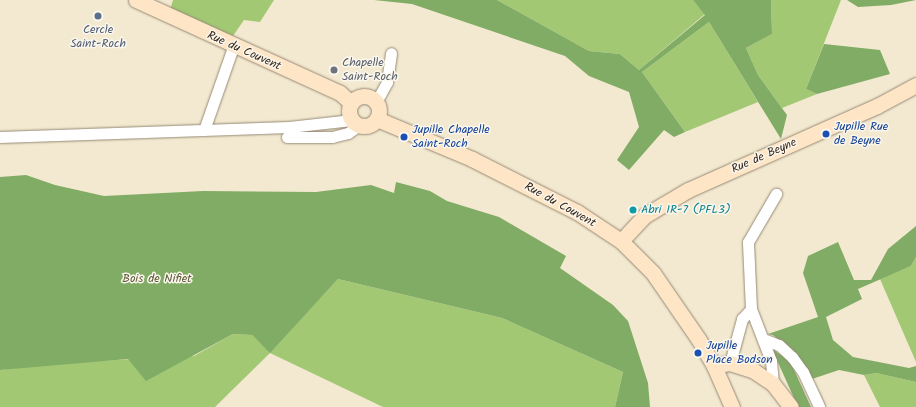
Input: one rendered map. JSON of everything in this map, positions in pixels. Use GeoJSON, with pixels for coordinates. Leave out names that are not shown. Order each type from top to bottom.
{"type":"FeatureCollection","features":[{"type":"Feature","properties":{"kind":"street","name":"Rue du Couvent"},"geometry":{"type":"LineString","coordinates":[[136,0],[340,94],[351,103]]}},
{"type":"Feature","properties":{"kind":"street"},"geometry":{"type":"LineString","coordinates":[[204,130],[233,46]]}},
{"type":"Feature","properties":{"kind":"street"},"geometry":{"type":"LineString","coordinates":[[376,102],[387,82],[391,53]]}},
{"type":"Feature","properties":{"kind":"street","name":"Rue de Beyne"},"geometry":{"type":"LineString","coordinates":[[621,241],[644,216],[675,197],[878,106],[916,85]]}},
{"type":"Feature","properties":{"kind":"street"},"geometry":{"type":"LineString","coordinates":[[0,138],[289,127],[355,123],[366,126],[377,119],[379,110],[376,102],[368,96],[359,97],[351,103],[349,109],[355,123]]}},
{"type":"Feature","properties":{"kind":"street","name":"Rue du Couvent"},"geometry":{"type":"LineString","coordinates":[[377,119],[486,166],[577,212],[621,241],[653,273],[714,366],[732,407]]}},
{"type":"Feature","properties":{"kind":"street"},"geometry":{"type":"LineString","coordinates":[[287,137],[332,137],[348,133],[355,123]]}},
{"type":"Feature","properties":{"kind":"street"},"geometry":{"type":"LineString","coordinates":[[773,384],[774,372],[764,339],[751,310],[748,242],[776,194]]}},
{"type":"Feature","properties":{"kind":"street"},"geometry":{"type":"LineString","coordinates":[[730,363],[742,319],[751,310]]}},
{"type":"Feature","properties":{"kind":"street"},"geometry":{"type":"LineString","coordinates":[[764,339],[779,345],[792,357],[803,372],[819,407]]}},
{"type":"Feature","properties":{"kind":"street"},"geometry":{"type":"LineString","coordinates":[[714,366],[730,363],[754,371],[773,384],[791,407]]}},
{"type":"Feature","properties":{"kind":"green space"},"geometry":{"type":"Polygon","coordinates":[[[173,0],[274,0],[260,22],[244,20],[233,36],[170,10],[173,0]]]}},
{"type":"Feature","properties":{"kind":"green space"},"geometry":{"type":"Polygon","coordinates":[[[374,0],[497,0],[589,51],[620,54],[639,70],[705,15],[693,0],[771,0],[772,34],[746,48],[758,75],[787,115],[781,139],[709,22],[642,72],[685,132],[674,137],[664,130],[629,170],[617,160],[639,127],[629,92],[589,76],[565,56],[412,4],[374,0]]]}},
{"type":"Feature","properties":{"kind":"green space"},"geometry":{"type":"Polygon","coordinates":[[[497,0],[693,0],[705,14],[639,70],[620,54],[589,51],[497,0]]]}},
{"type":"Feature","properties":{"kind":"green space"},"geometry":{"type":"Polygon","coordinates":[[[771,0],[841,0],[806,89],[817,94],[782,108],[758,75],[746,48],[772,34],[771,0]]]}},
{"type":"Feature","properties":{"kind":"green space"},"geometry":{"type":"Polygon","coordinates":[[[847,0],[916,0],[891,5],[858,7],[847,0]]]}},
{"type":"Feature","properties":{"kind":"green space"},"geometry":{"type":"Polygon","coordinates":[[[709,22],[758,102],[685,132],[642,72],[709,22]]]}},
{"type":"Feature","properties":{"kind":"green space"},"geometry":{"type":"Polygon","coordinates":[[[824,44],[880,50],[890,74],[817,94],[806,89],[824,44]]]}},
{"type":"Feature","properties":{"kind":"green space","name":"Bois de Nifiet"},"geometry":{"type":"Polygon","coordinates":[[[26,175],[55,185],[104,196],[203,191],[316,192],[371,185],[394,193],[396,182],[430,191],[447,201],[499,217],[566,256],[560,268],[613,305],[628,321],[648,383],[650,407],[615,407],[623,372],[502,318],[338,279],[270,353],[252,335],[233,334],[146,381],[128,359],[0,370],[0,177],[26,175]]]}},
{"type":"Feature","properties":{"kind":"green space"},"geometry":{"type":"Polygon","coordinates":[[[916,226],[916,257],[911,266],[858,289],[862,299],[826,317],[833,340],[853,357],[909,368],[916,366],[916,382],[876,373],[864,375],[839,370],[812,379],[794,353],[773,335],[768,334],[818,317],[803,273],[808,256],[838,242],[854,280],[871,280],[888,249],[916,226]]]}},
{"type":"Feature","properties":{"kind":"green space"},"geometry":{"type":"Polygon","coordinates":[[[916,257],[916,362],[880,279],[911,266],[916,257]]]}},
{"type":"Feature","properties":{"kind":"green space"},"geometry":{"type":"Polygon","coordinates":[[[338,279],[502,318],[623,372],[615,407],[383,407],[270,353],[215,407],[0,407],[0,370],[57,363],[194,356],[233,334],[252,335],[270,352],[338,279]]]}},
{"type":"Feature","properties":{"kind":"green space"},"geometry":{"type":"Polygon","coordinates":[[[772,349],[790,361],[811,407],[798,407],[772,349]]]}},
{"type":"Feature","properties":{"kind":"green space"},"geometry":{"type":"Polygon","coordinates":[[[876,373],[916,382],[916,407],[880,407],[864,375],[876,373]]]}},
{"type":"Feature","properties":{"kind":"place","name":"Cercle Saint-Roch"},"geometry":{"type":"Point","coordinates":[98,16]}},
{"type":"Feature","properties":{"kind":"place","name":"Chapelle Saint-Roch"},"geometry":{"type":"Point","coordinates":[334,70]}},
{"type":"Feature","properties":{"kind":"place","name":"Jupille Rue de Beyne"},"geometry":{"type":"Point","coordinates":[826,134]}},
{"type":"Feature","properties":{"kind":"place","name":"Jupille Chapelle Saint-Roch"},"geometry":{"type":"Point","coordinates":[404,137]}},
{"type":"Feature","properties":{"kind":"place","name":"Abri IR-7 (PFL3)"},"geometry":{"type":"Point","coordinates":[633,210]}},
{"type":"Feature","properties":{"kind":"place","name":"Jupille Place Bodson"},"geometry":{"type":"Point","coordinates":[698,353]}}]}
